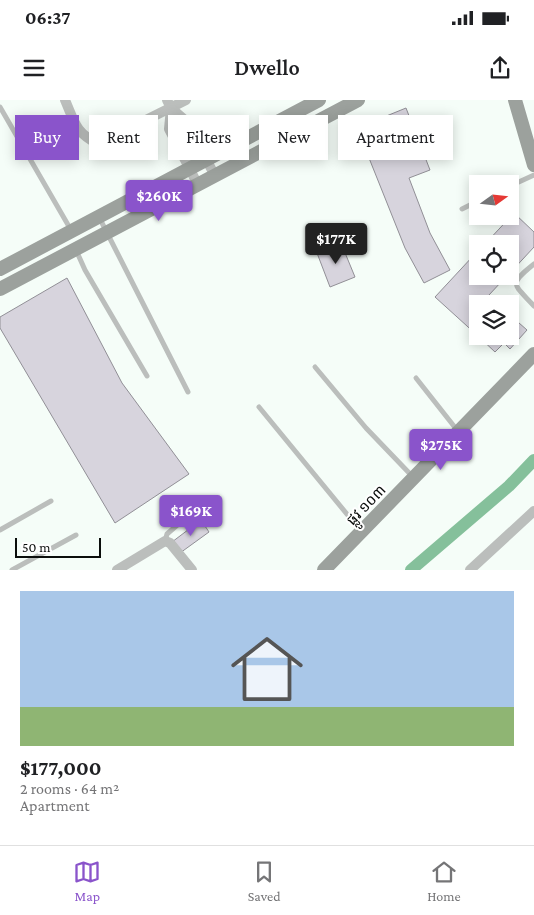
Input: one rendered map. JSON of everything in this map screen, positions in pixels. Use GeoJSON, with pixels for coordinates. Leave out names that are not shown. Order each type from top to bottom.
{"type":"FeatureCollection","features":[{"type":"Feature","properties":{"kind":"main road"},"geometry":{"type":"LineString","coordinates":[[249,138],[319,100]]}},
{"type":"Feature","properties":{"kind":"main road"},"geometry":{"type":"LineString","coordinates":[[0,289],[358,100]]}},
{"type":"Feature","properties":{"kind":"main road"},"geometry":{"type":"LineString","coordinates":[[515,100],[534,165]]}},
{"type":"Feature","properties":{"kind":"main road"},"geometry":{"type":"LineString","coordinates":[[0,269],[207,160]]}},
{"type":"Feature","properties":{"kind":"main road"},"geometry":{"type":"LineString","coordinates":[[35,250],[43,267]]}},
{"type":"Feature","properties":{"kind":"main road","name":"ផ្លូវ ១០៣"},"geometry":{"type":"LineString","coordinates":[[324,570],[534,354]]}},
{"type":"Feature","properties":{"kind":"street"},"geometry":{"type":"LineString","coordinates":[[65,100],[76,127],[85,137],[98,144],[169,104],[186,100]]}},
{"type":"Feature","properties":{"kind":"street"},"geometry":{"type":"LineString","coordinates":[[169,104],[180,115]]}},
{"type":"Feature","properties":{"kind":"street"},"geometry":{"type":"LineString","coordinates":[[169,104],[169,129],[198,185]]}},
{"type":"Feature","properties":{"kind":"street"},"geometry":{"type":"LineString","coordinates":[[207,160],[215,176]]}},
{"type":"Feature","properties":{"kind":"street"},"geometry":{"type":"LineString","coordinates":[[474,569],[534,511]]}},
{"type":"Feature","properties":{"kind":"street"},"geometry":{"type":"LineString","coordinates":[[117,570],[165,541],[170,543],[192,570]]}},
{"type":"Feature","properties":{"kind":"lane"},"geometry":{"type":"LineString","coordinates":[[0,107],[72,231]]}},
{"type":"Feature","properties":{"kind":"lane"},"geometry":{"type":"LineString","coordinates":[[519,182],[534,175]]}},
{"type":"Feature","properties":{"kind":"lane"},"geometry":{"type":"LineString","coordinates":[[462,209],[469,206]]}},
{"type":"Feature","properties":{"kind":"lane"},"geometry":{"type":"LineString","coordinates":[[99,216],[188,392]]}},
{"type":"Feature","properties":{"kind":"lane"},"geometry":{"type":"LineString","coordinates":[[76,249],[85,270],[147,376]]}},
{"type":"Feature","properties":{"kind":"lane"},"geometry":{"type":"LineString","coordinates":[[534,264],[516,278],[515,282],[517,287],[534,306]]}},
{"type":"Feature","properties":{"kind":"lane"},"geometry":{"type":"LineString","coordinates":[[315,367],[366,428],[414,478]]}},
{"type":"Feature","properties":{"kind":"lane"},"geometry":{"type":"LineString","coordinates":[[416,378],[458,432]]}},
{"type":"Feature","properties":{"kind":"lane"},"geometry":{"type":"LineString","coordinates":[[259,407],[362,532]]}},
{"type":"Feature","properties":{"kind":"lane"},"geometry":{"type":"LineString","coordinates":[[165,541],[167,534],[206,500]]}},
{"type":"Feature","properties":{"kind":"lane"},"geometry":{"type":"LineString","coordinates":[[0,530],[51,501]]}},
{"type":"Feature","properties":{"kind":"lane"},"geometry":{"type":"LineString","coordinates":[[12,570],[76,535]]}},
{"type":"Feature","properties":{"kind":"building"},"geometry":{"type":"Polygon","coordinates":[[[406,108],[409,115],[389,115],[406,108]]]}},
{"type":"Feature","properties":{"kind":"building"},"geometry":{"type":"Polygon","coordinates":[[[370,160],[426,160],[430,170],[409,178],[430,233],[450,270],[424,283],[405,248],[370,160]]]}},
{"type":"Feature","properties":{"kind":"building"},"geometry":{"type":"Polygon","coordinates":[[[519,218],[534,232],[534,247],[519,263],[519,235],[493,235],[503,225],[519,225],[519,218]]]}},
{"type":"Feature","properties":{"kind":"building"},"geometry":{"type":"Polygon","coordinates":[[[341,243],[355,277],[330,287],[317,253],[341,243]]]}},
{"type":"Feature","properties":{"kind":"building"},"geometry":{"type":"Polygon","coordinates":[[[469,260],[469,285],[498,285],[489,295],[469,295],[469,328],[435,297],[469,260]]]}},
{"type":"Feature","properties":{"kind":"building"},"geometry":{"type":"Polygon","coordinates":[[[67,278],[122,383],[189,474],[115,523],[0,328],[0,317],[67,278]]]}},
{"type":"Feature","properties":{"kind":"building"},"geometry":{"type":"Polygon","coordinates":[[[519,323],[527,330],[519,339],[519,323]]]}},
{"type":"Feature","properties":{"kind":"building"},"geometry":{"type":"Polygon","coordinates":[[[488,345],[502,345],[495,352],[488,345]]]}},
{"type":"Feature","properties":{"kind":"building"},"geometry":{"type":"Polygon","coordinates":[[[201,520],[209,532],[180,553],[172,542],[201,520]]]}},
{"type":"Feature","properties":{"kind":"waterway"},"geometry":{"type":"LineString","coordinates":[[411,570],[509,486],[534,460]]}}]}
